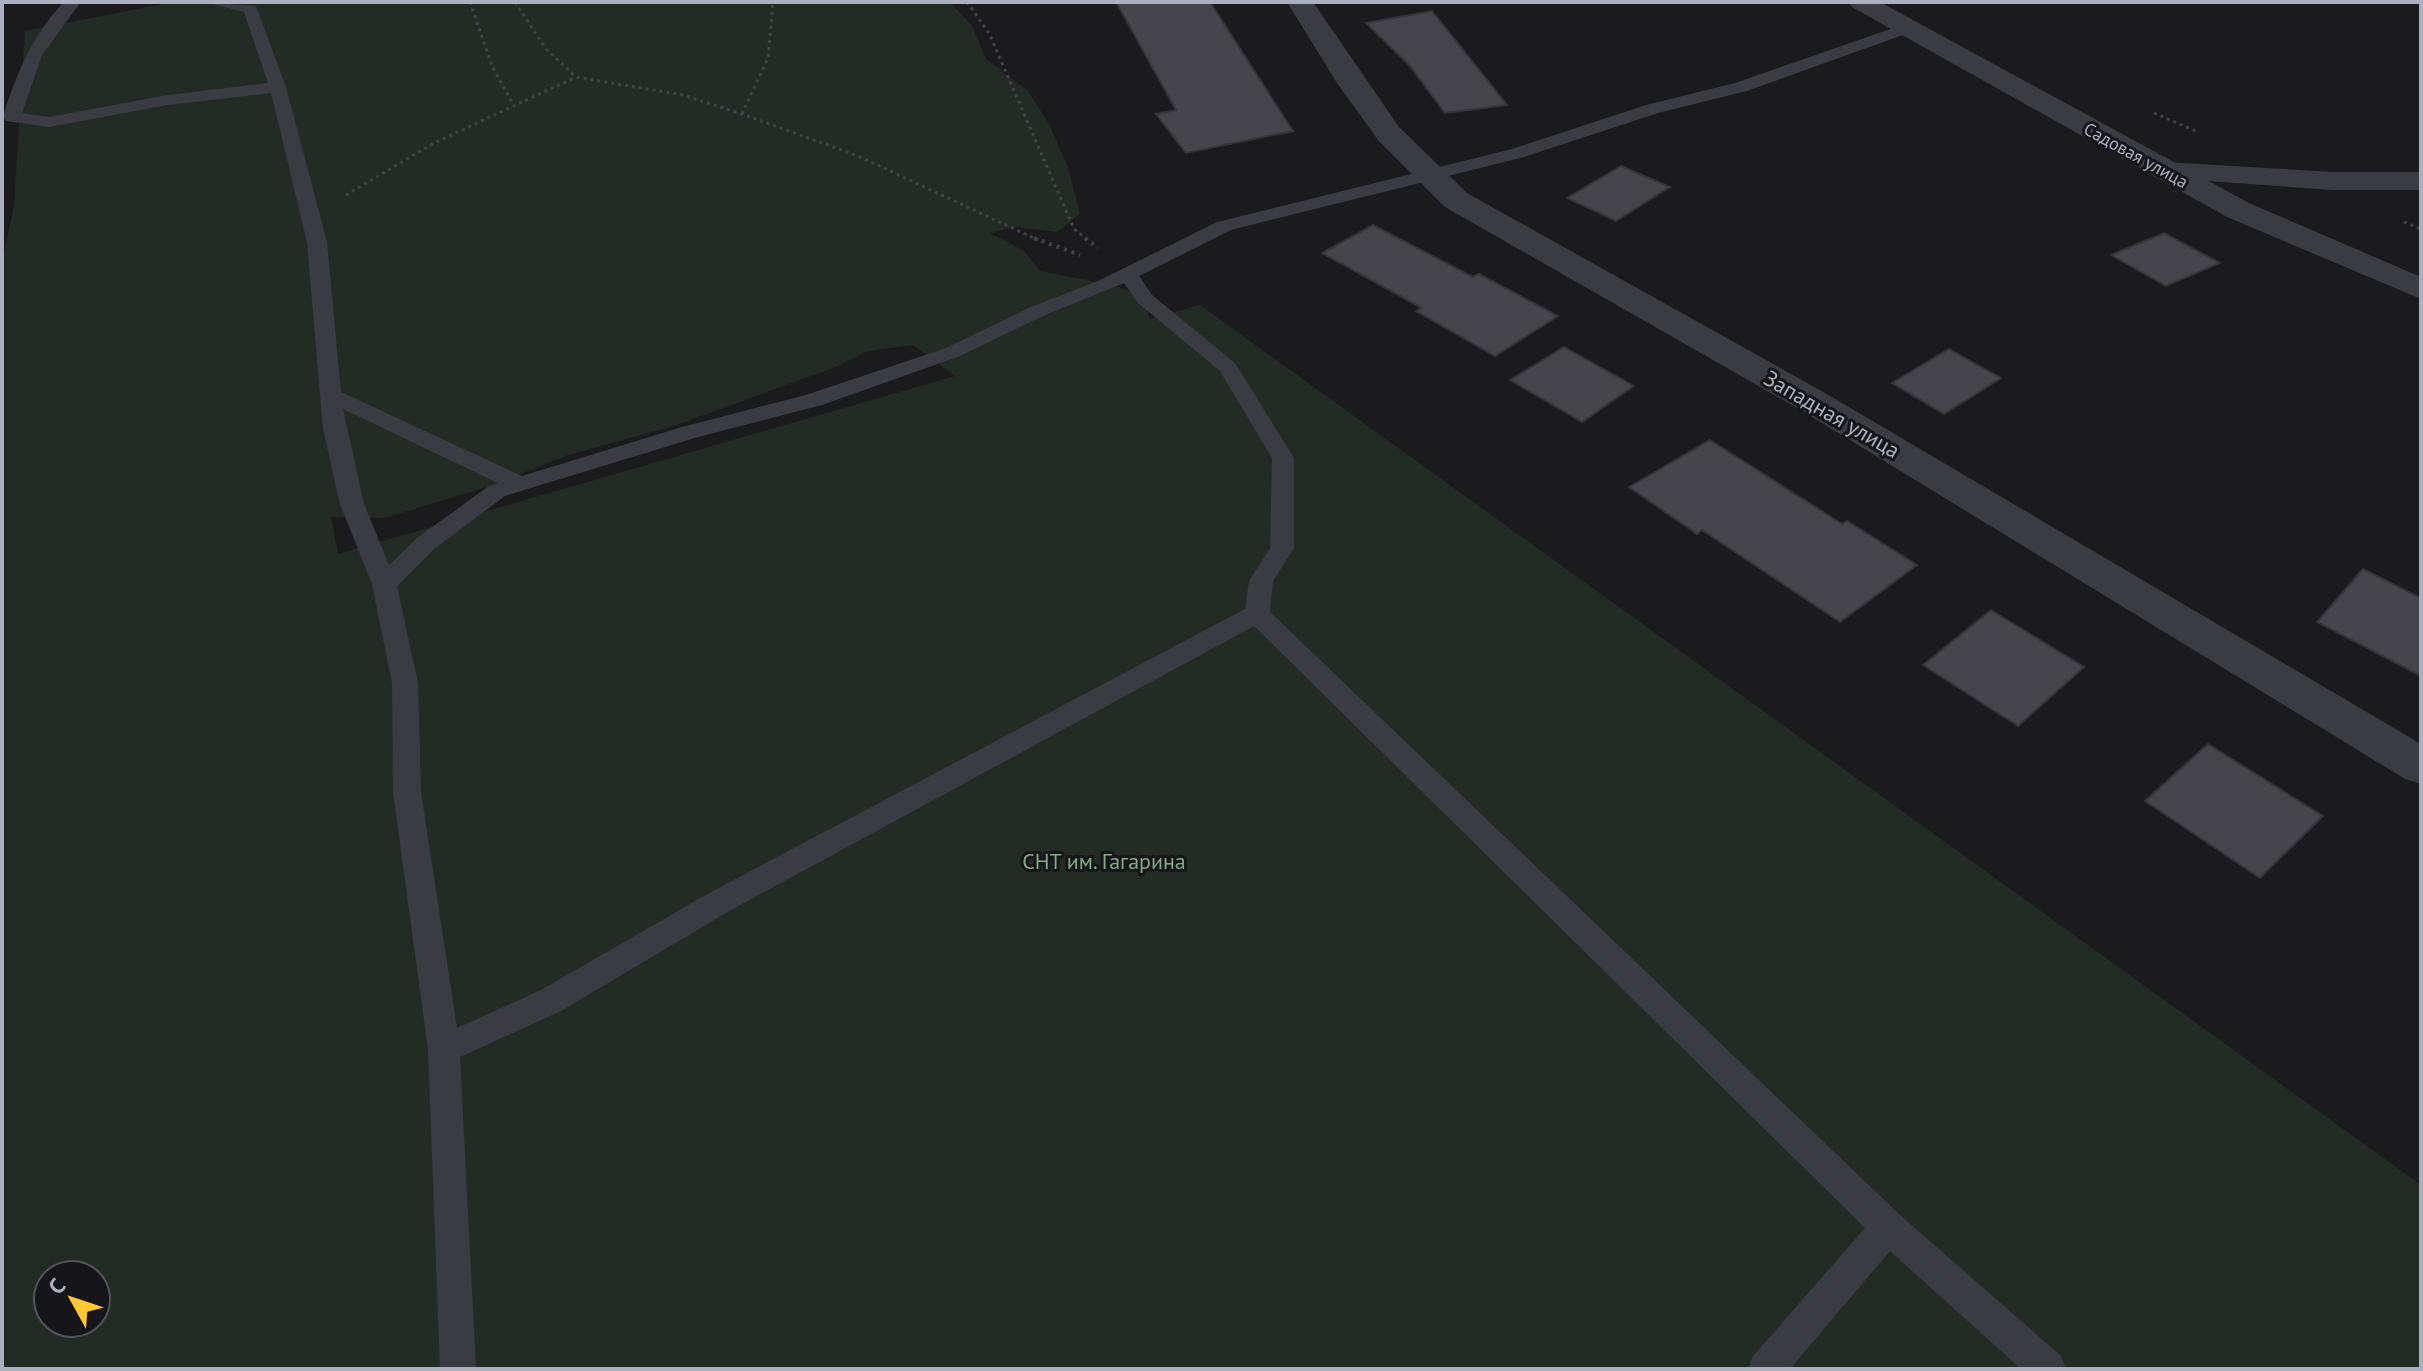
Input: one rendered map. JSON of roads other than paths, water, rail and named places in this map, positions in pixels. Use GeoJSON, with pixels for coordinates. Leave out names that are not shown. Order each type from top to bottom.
{"type":"FeatureCollection","features":[{"type":"Feature","properties":{"kind":"street","name":"Западная улица"},"geometry":{"type":"LineString","coordinates":[[1300,2],[1365,106],[1426,176],[1456,200],[1812,401],[2421,766]]}},
{"type":"Feature","properties":{"kind":"street","name":"Садовая улица"},"geometry":{"type":"LineString","coordinates":[[1861,2],[2238,210],[2421,289]]}},
{"type":"Feature","properties":{"kind":"street"},"geometry":{"type":"LineString","coordinates":[[2165,171],[2332,181],[2421,181]]}},
{"type":"Feature","properties":{"kind":"lane"},"geometry":{"type":"LineString","coordinates":[[73,2],[52,21],[22,78],[12,117],[49,122],[168,100],[278,87]]}},
{"type":"Feature","properties":{"kind":"lane"},"geometry":{"type":"LineString","coordinates":[[213,2],[251,9],[278,87],[317,242],[334,429],[352,504],[384,584],[405,683],[407,792],[444,1049],[458,1369]]}},
{"type":"Feature","properties":{"kind":"lane"},"geometry":{"type":"LineString","coordinates":[[384,584],[425,544],[497,491],[690,432],[814,400],[939,357],[1038,311],[1105,285],[1224,226],[1518,153],[1652,109],[1741,87],[1908,28]]}},
{"type":"Feature","properties":{"kind":"lane"},"geometry":{"type":"LineString","coordinates":[[1126,272],[1145,299],[1228,367],[1283,458],[1282,548],[1261,581],[1257,614]]}},
{"type":"Feature","properties":{"kind":"lane"},"geometry":{"type":"LineString","coordinates":[[331,395],[520,484]]}},
{"type":"Feature","properties":{"kind":"lane"},"geometry":{"type":"LineString","coordinates":[[444,1049],[550,1001],[721,901],[1257,614]]}},
{"type":"Feature","properties":{"kind":"lane"},"geometry":{"type":"LineString","coordinates":[[1257,614],[1888,1227],[2048,1369]]}},
{"type":"Feature","properties":{"kind":"lane"},"geometry":{"type":"LineString","coordinates":[[1766,1369],[1888,1227]]}},
{"type":"Feature","properties":{"kind":"park label","name":"СНТ им. Гагарина"},"geometry":{"type":"Point","coordinates":[1104,861]}}]}
